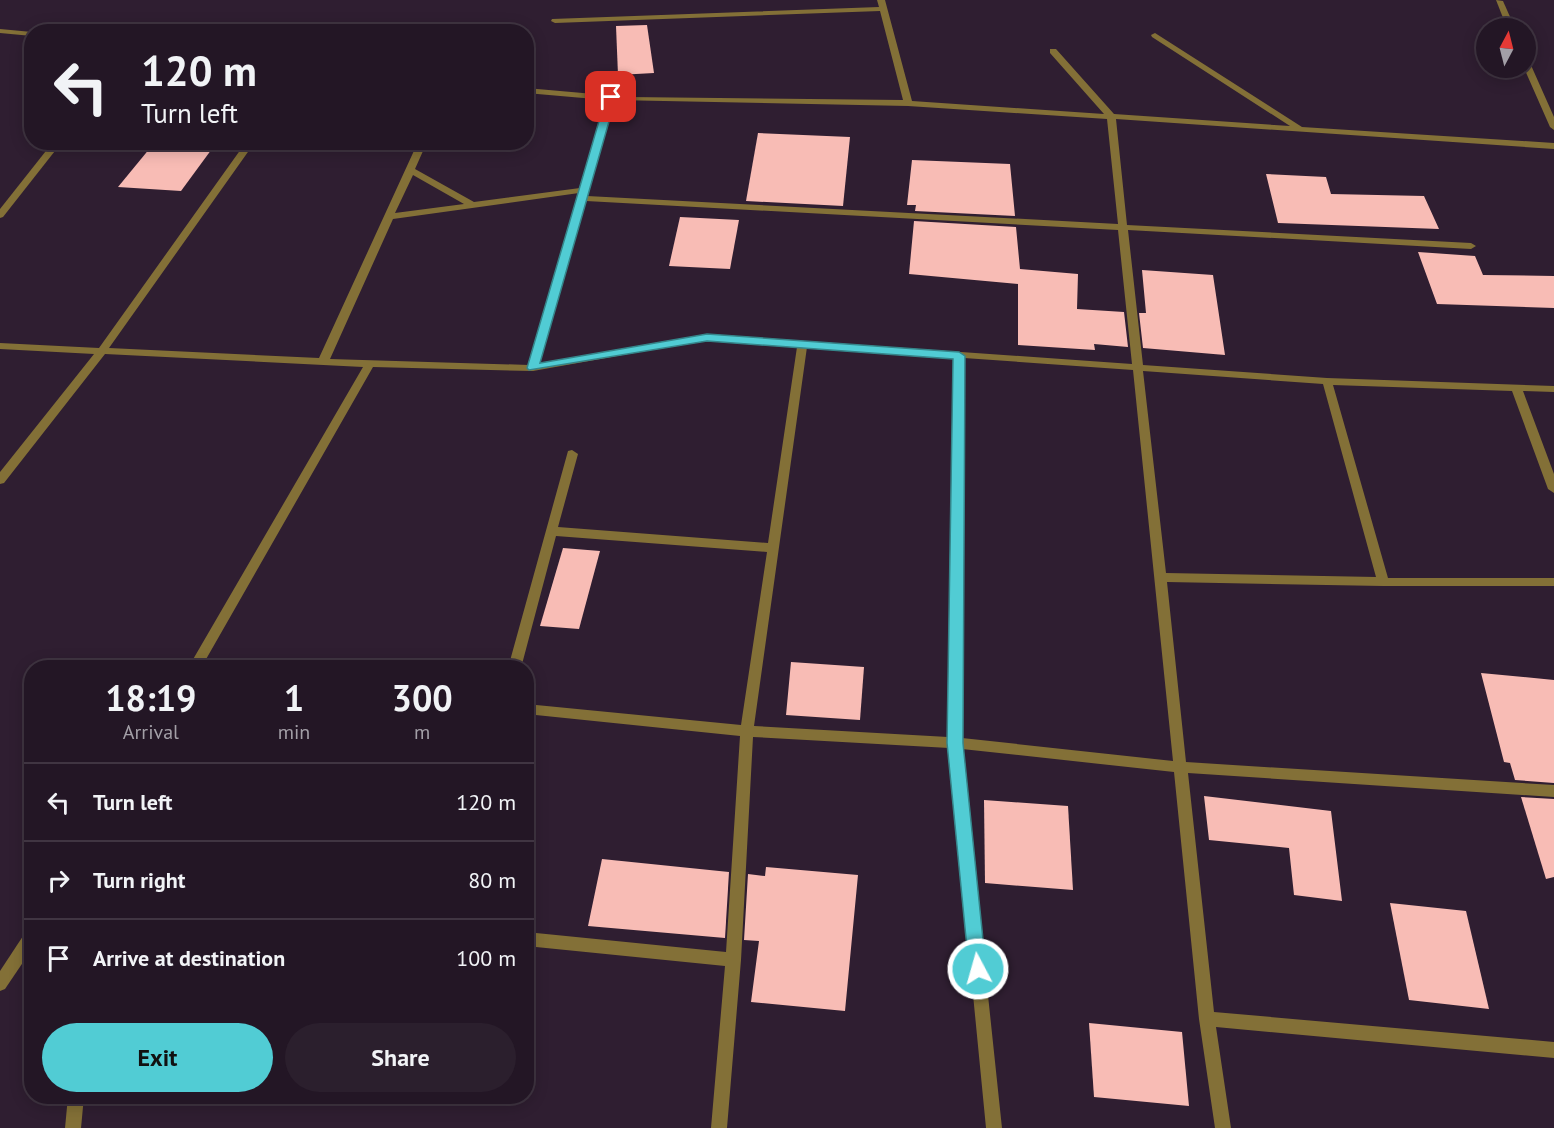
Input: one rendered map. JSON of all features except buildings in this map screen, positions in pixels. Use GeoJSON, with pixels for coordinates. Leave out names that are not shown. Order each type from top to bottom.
{"type":"FeatureCollection","features":[{"type":"Feature","properties":{"kind":"street"},"geometry":{"type":"LineString","coordinates":[[1498,1],[1506,18]]}},
{"type":"Feature","properties":{"kind":"street"},"geometry":{"type":"LineString","coordinates":[[555,21],[881,4],[908,103]]}},
{"type":"Feature","properties":{"kind":"street"},"geometry":{"type":"LineString","coordinates":[[0,31],[24,33]]}},
{"type":"Feature","properties":{"kind":"street"},"geometry":{"type":"LineString","coordinates":[[1155,35],[1300,129]]}},
{"type":"Feature","properties":{"kind":"street"},"geometry":{"type":"LineString","coordinates":[[1053,51],[1111,116],[1207,1019],[1223,1128]]}},
{"type":"Feature","properties":{"kind":"street"},"geometry":{"type":"LineString","coordinates":[[1532,78],[1554,128]]}},
{"type":"Feature","properties":{"kind":"street"},"geometry":{"type":"LineString","coordinates":[[534,91],[611,97],[908,103],[1554,146]]}},
{"type":"Feature","properties":{"kind":"street"},"geometry":{"type":"LineString","coordinates":[[533,368],[611,97]]}},
{"type":"Feature","properties":{"kind":"street"},"geometry":{"type":"LineString","coordinates":[[0,215],[52,150]]}},
{"type":"Feature","properties":{"kind":"street"},"geometry":{"type":"LineString","coordinates":[[0,480],[101,352],[245,150]]}},
{"type":"Feature","properties":{"kind":"street"},"geometry":{"type":"LineString","coordinates":[[323,362],[420,150]]}},
{"type":"Feature","properties":{"kind":"street"},"geometry":{"type":"LineString","coordinates":[[411,170],[471,204]]}},
{"type":"Feature","properties":{"kind":"street"},"geometry":{"type":"LineString","coordinates":[[389,217],[471,204],[583,194],[1123,228],[1471,246]]}},
{"type":"Feature","properties":{"kind":"street"},"geometry":{"type":"LineString","coordinates":[[0,346],[370,364],[533,368],[707,337],[1328,381],[1554,389]]}},
{"type":"Feature","properties":{"kind":"street"},"geometry":{"type":"LineString","coordinates":[[719,1128],[733,960],[747,731],[802,344]]}},
{"type":"Feature","properties":{"kind":"street"},"geometry":{"type":"LineString","coordinates":[[959,356],[955,743],[994,1128]]}},
{"type":"Feature","properties":{"kind":"street"},"geometry":{"type":"LineString","coordinates":[[199,660],[370,364]]}},
{"type":"Feature","properties":{"kind":"street"},"geometry":{"type":"LineString","coordinates":[[1328,381],[1383,582]]}},
{"type":"Feature","properties":{"kind":"street"},"geometry":{"type":"LineString","coordinates":[[1516,387],[1554,489]]}},
{"type":"Feature","properties":{"kind":"street"},"geometry":{"type":"LineString","coordinates":[[516,660],[572,454]]}},
{"type":"Feature","properties":{"kind":"street"},"geometry":{"type":"LineString","coordinates":[[551,531],[773,548]]}},
{"type":"Feature","properties":{"kind":"street"},"geometry":{"type":"LineString","coordinates":[[1161,577],[1383,582],[1554,582]]}},
{"type":"Feature","properties":{"kind":"street"},"geometry":{"type":"LineString","coordinates":[[534,710],[747,731],[955,743],[1181,767],[1554,792]]}},
{"type":"Feature","properties":{"kind":"street"},"geometry":{"type":"LineString","coordinates":[[534,940],[733,960]]}},
{"type":"Feature","properties":{"kind":"street"},"geometry":{"type":"LineString","coordinates":[[0,984],[24,947]]}},
{"type":"Feature","properties":{"kind":"street"},"geometry":{"type":"LineString","coordinates":[[1207,1019],[1554,1050]]}},
{"type":"Feature","properties":{"kind":"street"},"geometry":{"type":"LineString","coordinates":[[73,1128],[75,1104]]}},
{"type":"Feature","properties":{"kind":"route"},"geometry":{"type":"LineString","coordinates":[[611,97],[533,368],[707,337],[959,356],[955,743],[978,969]]}}]}
